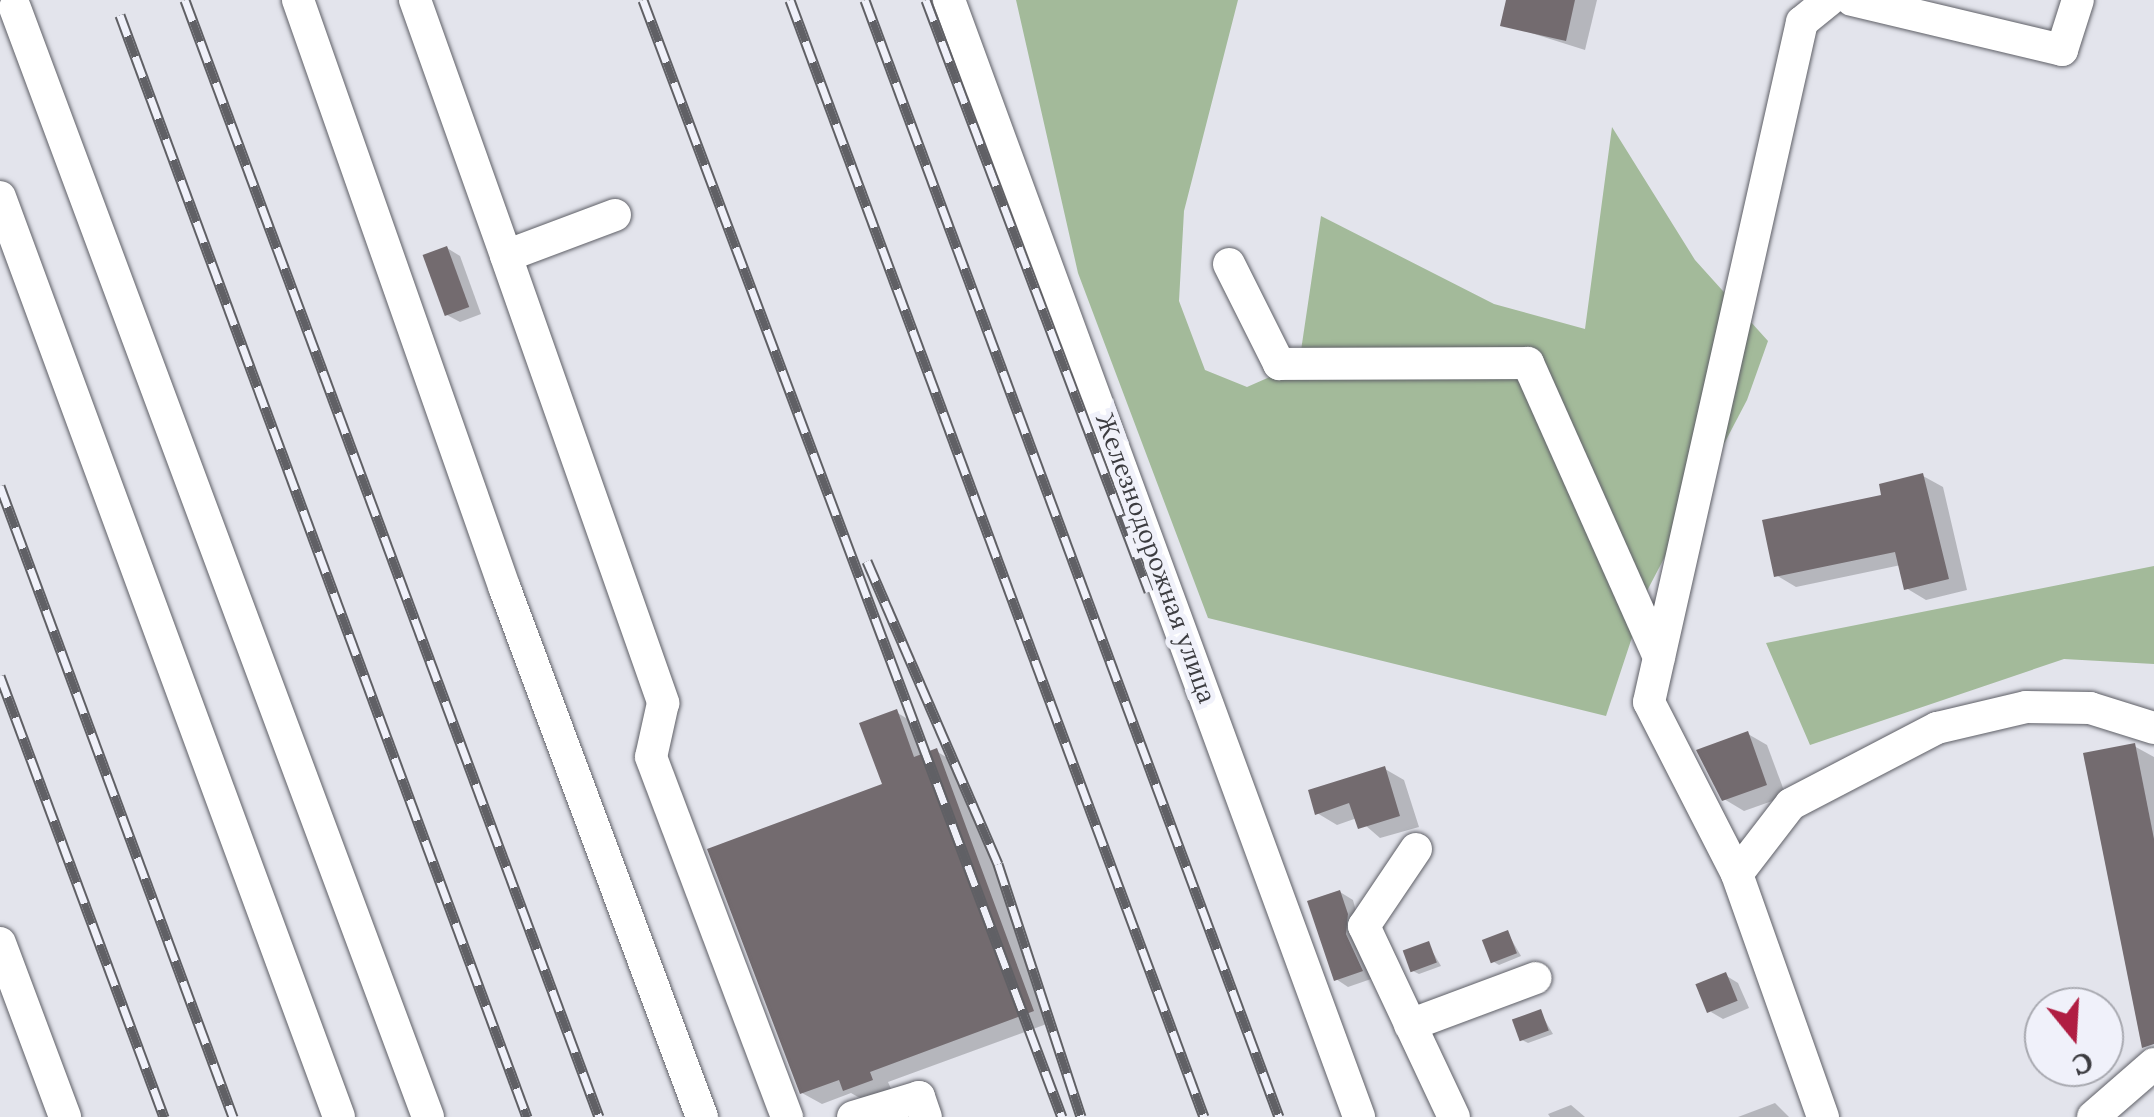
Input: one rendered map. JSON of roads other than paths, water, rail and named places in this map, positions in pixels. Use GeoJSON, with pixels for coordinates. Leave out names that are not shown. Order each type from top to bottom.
{"type":"FeatureCollection","features":[{"type":"Feature","properties":{"kind":"street"},"geometry":{"type":"LineString","coordinates":[[298,0],[505,589],[702,1117]]}},
{"type":"Feature","properties":{"kind":"street"},"geometry":{"type":"LineString","coordinates":[[415,0],[663,703],[651,757],[787,1117]]}},
{"type":"Feature","properties":{"kind":"street","name":"Железнодорожная улица"},"geometry":{"type":"LineString","coordinates":[[949,0],[1359,1117]]}},
{"type":"Feature","properties":{"kind":"street"},"geometry":{"type":"LineString","coordinates":[[1823,1117],[1737,874],[1649,702],[1802,22],[1829,0]]}},
{"type":"Feature","properties":{"kind":"street"},"geometry":{"type":"LineString","coordinates":[[1852,0],[2062,50],[2078,0]]}},
{"type":"Feature","properties":{"kind":"street"},"geometry":{"type":"LineString","coordinates":[[16,7],[428,1117]]}},
{"type":"Feature","properties":{"kind":"street"},"geometry":{"type":"LineString","coordinates":[[0,198],[339,1117]]}},
{"type":"Feature","properties":{"kind":"street"},"geometry":{"type":"LineString","coordinates":[[506,256],[616,214]]}},
{"type":"Feature","properties":{"kind":"street"},"geometry":{"type":"LineString","coordinates":[[1230,264],[1279,364],[1528,363],[1659,657]]}},
{"type":"Feature","properties":{"kind":"street"},"geometry":{"type":"LineString","coordinates":[[1737,874],[1791,804],[1937,728],[2026,707],[2090,708],[2154,728]]}},
{"type":"Feature","properties":{"kind":"street"},"geometry":{"type":"LineString","coordinates":[[1416,849],[1364,926],[1454,1117]]}},
{"type":"Feature","properties":{"kind":"street"},"geometry":{"type":"LineString","coordinates":[[0,944],[65,1117]]}},
{"type":"Feature","properties":{"kind":"street"},"geometry":{"type":"LineString","coordinates":[[1410,1025],[1536,978]]}},
{"type":"Feature","properties":{"kind":"street"},"geometry":{"type":"LineString","coordinates":[[2105,1110],[2136,1075],[2154,1064]]}},
{"type":"Feature","properties":{"kind":"street"},"geometry":{"type":"LineString","coordinates":[[2105,1110],[2154,1091]]}},
{"type":"Feature","properties":{"kind":"street"},"geometry":{"type":"LineString","coordinates":[[853,1117],[919,1097],[926,1117]]}},
{"type":"Feature","properties":{"kind":"railway"},"geometry":{"type":"LineString","coordinates":[[185,0],[599,1117]]}},
{"type":"Feature","properties":{"kind":"railway"},"geometry":{"type":"LineString","coordinates":[[643,0],[1062,1117]]}},
{"type":"Feature","properties":{"kind":"railway"},"geometry":{"type":"LineString","coordinates":[[790,0],[1204,1117]]}},
{"type":"Feature","properties":{"kind":"railway"},"geometry":{"type":"LineString","coordinates":[[865,0],[1279,1117]]}},
{"type":"Feature","properties":{"kind":"railway"},"geometry":{"type":"LineString","coordinates":[[926,0],[1149,591]]}},
{"type":"Feature","properties":{"kind":"railway"},"geometry":{"type":"LineString","coordinates":[[120,15],[527,1117]]}},
{"type":"Feature","properties":{"kind":"railway"},"geometry":{"type":"LineString","coordinates":[[0,486],[233,1117]]}},
{"type":"Feature","properties":{"kind":"railway"},"geometry":{"type":"LineString","coordinates":[[867,561],[998,864],[1081,1117]]}},
{"type":"Feature","properties":{"kind":"railway"},"geometry":{"type":"LineString","coordinates":[[0,676],[164,1117]]}}]}
